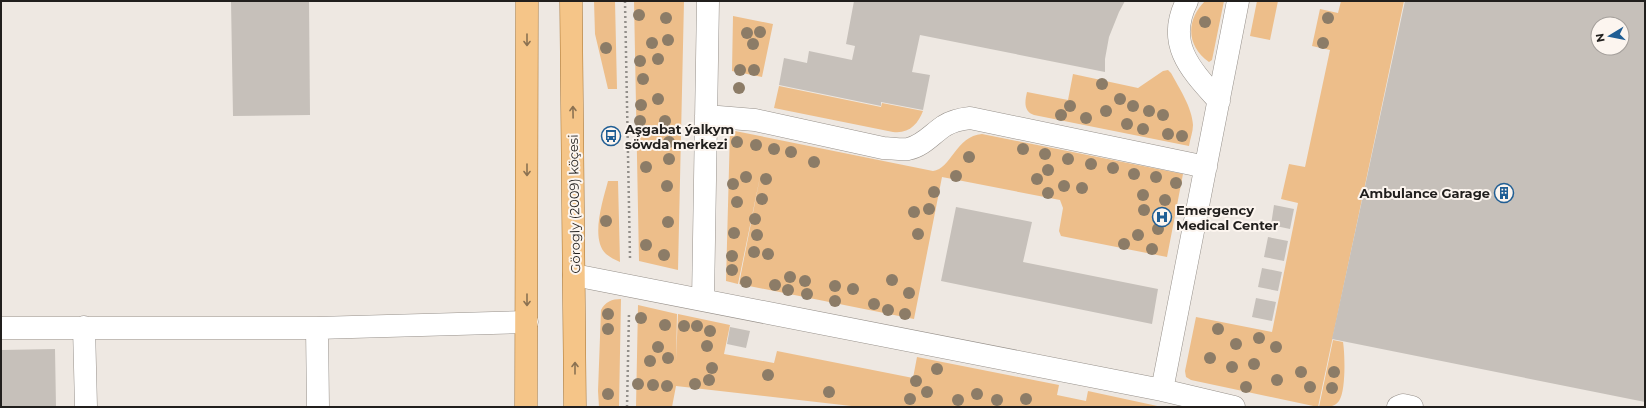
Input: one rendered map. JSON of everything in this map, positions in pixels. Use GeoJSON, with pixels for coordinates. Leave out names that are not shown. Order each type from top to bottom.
{"type":"FeatureCollection","features":[{"type":"Feature","properties":{"kind":"main road"},"geometry":{"type":"LineString","coordinates":[[526,407],[527,1]]}},
{"type":"Feature","properties":{"kind":"main road","name":"Görogly (2009) köçesi"},"geometry":{"type":"LineString","coordinates":[[571,1],[575,407]]}},
{"type":"Feature","properties":{"kind":"street"},"geometry":{"type":"LineString","coordinates":[[703,300],[708,1]]}},
{"type":"Feature","properties":{"kind":"street"},"geometry":{"type":"LineString","coordinates":[[1187,1],[1182,12],[1179,26],[1179,40],[1183,55],[1190,68],[1219,101]]}},
{"type":"Feature","properties":{"kind":"street"},"geometry":{"type":"LineString","coordinates":[[1162,390],[1238,1]]}},
{"type":"Feature","properties":{"kind":"street"},"geometry":{"type":"LineString","coordinates":[[706,116],[755,120],[883,148],[897,149],[908,149],[918,145],[945,126],[958,119],[970,118],[1206,167]]}},
{"type":"Feature","properties":{"kind":"street"},"geometry":{"type":"LineString","coordinates":[[574,275],[1162,390],[1234,407]]}},
{"type":"Feature","properties":{"kind":"street"},"geometry":{"type":"LineString","coordinates":[[1,328],[317,328],[527,322]]}},
{"type":"Feature","properties":{"kind":"street"},"geometry":{"type":"LineString","coordinates":[[84,327],[86,407]]}},
{"type":"Feature","properties":{"kind":"street"},"geometry":{"type":"LineString","coordinates":[[317,328],[318,407]]}},
{"type":"Feature","properties":{"kind":"street"},"geometry":{"type":"LineString","coordinates":[[1398,407],[1403,405],[1412,407]]}},
{"type":"Feature","properties":{"kind":"path"},"geometry":{"type":"LineString","coordinates":[[625,1],[630,285],[627,407]]}},
{"type":"Feature","properties":{"kind":"shaded area"},"geometry":{"type":"Polygon","coordinates":[[[594,1],[615,1],[617,89],[608,89],[595,34],[594,1]]]}},
{"type":"Feature","properties":{"kind":"shaded area"},"geometry":{"type":"Polygon","coordinates":[[[634,1],[684,1],[678,270],[639,261],[634,1]]]}},
{"type":"Feature","properties":{"kind":"shaded area"},"geometry":{"type":"Polygon","coordinates":[[[1205,1],[1224,1],[1212,60],[1209,62],[1201,56],[1196,48],[1191,33],[1194,16],[1205,1]]]}},
{"type":"Feature","properties":{"kind":"shaded area"},"geometry":{"type":"Polygon","coordinates":[[[1257,1],[1278,1],[1270,40],[1250,36],[1257,1]]]}},
{"type":"Feature","properties":{"kind":"shaded area"},"geometry":{"type":"Polygon","coordinates":[[[1341,1],[1404,1],[1318,407],[1191,380],[1186,377],[1185,371],[1196,317],[1272,332],[1298,203],[1281,199],[1289,164],[1305,167],[1330,50],[1312,46],[1320,9],[1338,13],[1341,1]]]}},
{"type":"Feature","properties":{"kind":"shaded area"},"geometry":{"type":"Polygon","coordinates":[[[733,16],[773,24],[762,77],[732,71],[733,16]]]}},
{"type":"Feature","properties":{"kind":"shaded area"},"geometry":{"type":"Polygon","coordinates":[[[1168,70],[1188,105],[1192,118],[1193,130],[1189,146],[1034,115],[1026,108],[1027,92],[1068,100],[1073,74],[1138,88],[1163,71],[1168,70]]]}},
{"type":"Feature","properties":{"kind":"shaded area"},"geometry":{"type":"Polygon","coordinates":[[[779,86],[881,107],[882,103],[923,111],[916,124],[908,130],[893,132],[774,108],[779,86]]]}},
{"type":"Feature","properties":{"kind":"shaded area"},"geometry":{"type":"Polygon","coordinates":[[[730,130],[933,171],[945,165],[966,140],[973,136],[982,134],[1183,174],[1167,257],[1061,236],[1059,231],[1063,208],[1060,200],[942,177],[914,319],[739,284],[761,172],[738,284],[726,281],[730,130]]]}},
{"type":"Feature","properties":{"kind":"shaded area"},"geometry":{"type":"Polygon","coordinates":[[[608,181],[618,181],[620,262],[606,254],[601,247],[599,239],[599,219],[608,181]]]}},
{"type":"Feature","properties":{"kind":"shaded area"},"geometry":{"type":"Polygon","coordinates":[[[621,299],[619,407],[599,407],[598,391],[601,310],[609,302],[621,299]]]}},
{"type":"Feature","properties":{"kind":"shaded area"},"geometry":{"type":"Polygon","coordinates":[[[638,305],[677,314],[676,361],[678,314],[730,325],[724,354],[774,363],[777,351],[913,378],[917,357],[1059,385],[1057,395],[1086,401],[1088,391],[1162,407],[860,407],[676,386],[672,407],[636,407],[638,305]]]}},
{"type":"Feature","properties":{"kind":"shaded area"},"geometry":{"type":"Polygon","coordinates":[[[1333,340],[1343,342],[1343,389],[1339,401],[1335,405],[1330,407],[1319,407],[1333,340]]]}},
{"type":"Feature","properties":{"kind":"building"},"geometry":{"type":"Polygon","coordinates":[[[231,1],[309,1],[310,115],[233,116],[231,1]]]}},
{"type":"Feature","properties":{"kind":"building"},"geometry":{"type":"Polygon","coordinates":[[[854,1],[1125,1],[1109,37],[1105,59],[1105,72],[920,35],[912,72],[930,75],[923,110],[881,102],[881,106],[779,85],[784,58],[807,63],[809,51],[852,60],[855,46],[846,44],[854,1]]]}},
{"type":"Feature","properties":{"kind":"building","name":"Ambulance Garage"},"geometry":{"type":"Polygon","coordinates":[[[1405,1],[1645,1],[1645,402],[1332,339],[1405,1]]]}},
{"type":"Feature","properties":{"kind":"building"},"geometry":{"type":"Polygon","coordinates":[[[1274,205],[1294,209],[1290,229],[1271,225],[1274,205]]]}},
{"type":"Feature","properties":{"kind":"building"},"geometry":{"type":"Polygon","coordinates":[[[956,207],[1032,222],[1023,262],[1158,289],[1152,324],[941,281],[956,207]]]}},
{"type":"Feature","properties":{"kind":"building"},"geometry":{"type":"Polygon","coordinates":[[[1268,237],[1288,241],[1284,261],[1264,257],[1268,237]]]}},
{"type":"Feature","properties":{"kind":"building"},"geometry":{"type":"Polygon","coordinates":[[[1262,268],[1282,272],[1278,291],[1258,287],[1262,268]]]}},
{"type":"Feature","properties":{"kind":"building"},"geometry":{"type":"Polygon","coordinates":[[[1256,298],[1276,302],[1272,321],[1252,317],[1256,298]]]}},
{"type":"Feature","properties":{"kind":"building"},"geometry":{"type":"Polygon","coordinates":[[[730,327],[750,331],[746,348],[727,344],[730,327]]]}},
{"type":"Feature","properties":{"kind":"building"},"geometry":{"type":"Polygon","coordinates":[[[55,349],[56,407],[1,407],[1,350],[55,349]]]}},
{"type":"Feature","properties":{"kind":"place","name":"Aşgabat ýalkym söwda merkezi"},"geometry":{"type":"Point","coordinates":[611,136]}},
{"type":"Feature","properties":{"kind":"place","name":"Ambulance Garage"},"geometry":{"type":"Point","coordinates":[1504,193]}},
{"type":"Feature","properties":{"kind":"place","name":"Emergency Medical Center"},"geometry":{"type":"Point","coordinates":[1162,217]}}]}
